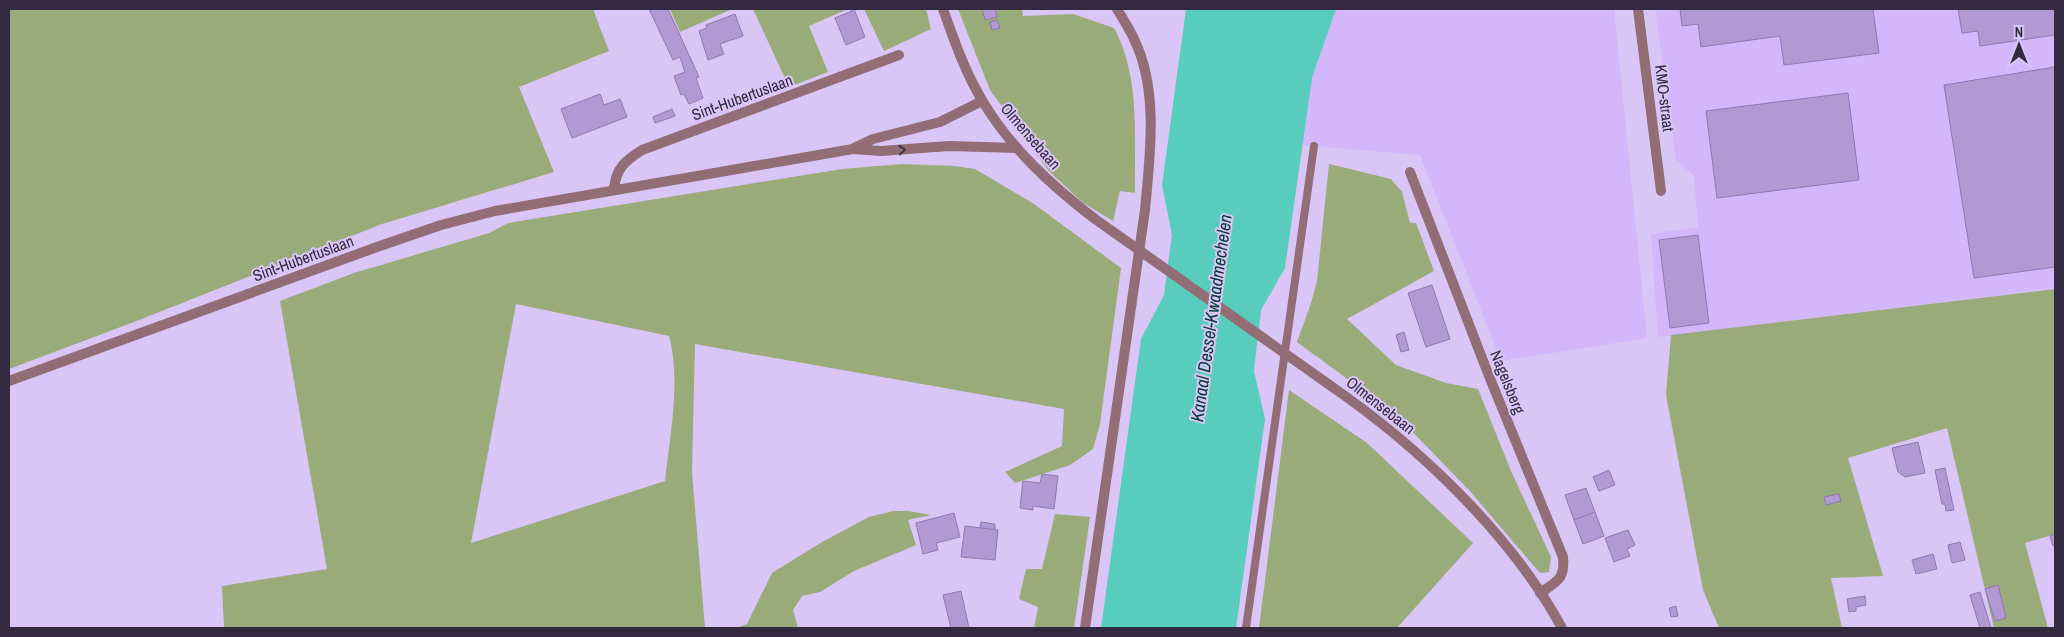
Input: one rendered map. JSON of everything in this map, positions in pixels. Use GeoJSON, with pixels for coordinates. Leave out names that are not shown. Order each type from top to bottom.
{"type":"FeatureCollection","features":[{"type":"Feature","properties":{"kind":"street","name":"Olmensebaan"},"geometry":{"type":"LineString","coordinates":[[943,9],[962,58],[982,101],[1017,148],[1068,198],[1095,219],[1361,407],[1430,465],[1458,493],[1507,549],[1540,593],[1562,628]]}},
{"type":"Feature","properties":{"kind":"street"},"geometry":{"type":"LineString","coordinates":[[1084,628],[1145,210],[1150,154],[1149,95],[1144,67],[1135,40],[1117,9]]}},
{"type":"Feature","properties":{"kind":"street","name":"KMO-straat"},"geometry":{"type":"LineString","coordinates":[[1638,9],[1661,191]]}},
{"type":"Feature","properties":{"kind":"street","name":"Sint-Hubertuslaan"},"geometry":{"type":"LineString","coordinates":[[614,189],[615,176],[627,160],[642,150],[900,55]]}},
{"type":"Feature","properties":{"kind":"street","name":"Sint-Hubertuslaan"},"geometry":{"type":"LineString","coordinates":[[853,149],[873,139],[940,122],[982,101]]}},
{"type":"Feature","properties":{"kind":"street","name":"Sint-Hubertuslaan"},"geometry":{"type":"LineString","coordinates":[[9,381],[441,225],[495,211],[853,149],[881,151],[949,146],[1017,148]]}},
{"type":"Feature","properties":{"kind":"street","name":"Nagelsberg"},"geometry":{"type":"LineString","coordinates":[[1410,172],[1489,376],[1563,557],[1564,571],[1560,579],[1540,593]]}},
{"type":"Feature","properties":{"kind":"lane"},"geometry":{"type":"LineString","coordinates":[[1246,628],[1314,146]]}},
{"type":"Feature","properties":{"kind":"shaded area"},"geometry":{"type":"Polygon","coordinates":[[[9,9],[593,9],[609,51],[519,87],[554,172],[382,224],[9,369],[9,9]]]}},
{"type":"Feature","properties":{"kind":"shaded area"},"geometry":{"type":"Polygon","coordinates":[[[670,9],[732,9],[680,32],[670,9]]]}},
{"type":"Feature","properties":{"kind":"shaded area"},"geometry":{"type":"Polygon","coordinates":[[[753,9],[848,9],[809,26],[828,72],[789,87],[753,9]]]}},
{"type":"Feature","properties":{"kind":"shaded area"},"geometry":{"type":"Polygon","coordinates":[[[864,9],[926,9],[931,29],[884,51],[864,9]]]}},
{"type":"Feature","properties":{"kind":"shaded area"},"geometry":{"type":"Polygon","coordinates":[[[958,9],[1022,9],[1023,16],[1073,14],[1114,28],[1123,47],[1132,87],[1135,129],[1135,193],[1120,191],[1113,221],[1082,202],[1048,170],[990,90],[958,9]]]}},
{"type":"Feature","properties":{"kind":"shaded area"},"geometry":{"type":"Polygon","coordinates":[[[1336,9],[1614,9],[1647,338],[1501,361],[1420,155],[1302,145],[1312,78],[1336,9]]]}},
{"type":"Feature","properties":{"kind":"shaded area"},"geometry":{"type":"Polygon","coordinates":[[[1655,9],[2055,9],[2055,288],[1658,337],[1651,234],[1698,227],[1694,176],[1676,160],[1655,9]]]}},
{"type":"Feature","properties":{"kind":"shaded area"},"geometry":{"type":"Polygon","coordinates":[[[902,164],[955,166],[975,169],[1034,204],[1121,268],[1100,424],[1093,449],[1070,465],[1015,483],[1005,472],[1062,446],[1064,409],[695,344],[692,472],[705,628],[224,628],[222,586],[327,569],[280,301],[354,273],[489,233],[508,223],[842,169],[902,164]],[[516,304],[471,543],[665,481],[672,427],[674,389],[674,371],[669,336],[516,304]]]}},
{"type":"Feature","properties":{"kind":"shaded area"},"geometry":{"type":"Polygon","coordinates":[[[1329,164],[1391,179],[1402,192],[1410,223],[1416,223],[1434,271],[1347,319],[1396,365],[1446,383],[1478,389],[1511,471],[1551,557],[1549,572],[1540,573],[1469,490],[1395,414],[1297,342],[1317,281],[1329,164]]]}},
{"type":"Feature","properties":{"kind":"shaded area"},"geometry":{"type":"Polygon","coordinates":[[[2055,289],[2055,534],[2025,543],[2048,628],[1994,628],[1947,428],[1848,458],[1883,576],[1831,578],[1842,628],[1719,628],[1703,590],[1666,395],[1671,335],[2055,289]]]}},
{"type":"Feature","properties":{"kind":"shaded area"},"geometry":{"type":"Polygon","coordinates":[[[1289,390],[1367,443],[1473,543],[1397,628],[1259,628],[1289,390]]]}},
{"type":"Feature","properties":{"kind":"shaded area"},"geometry":{"type":"Polygon","coordinates":[[[893,511],[908,511],[931,515],[908,520],[916,545],[854,571],[820,592],[802,596],[793,610],[798,628],[736,628],[747,624],[772,573],[822,542],[869,517],[893,511]]]}},
{"type":"Feature","properties":{"kind":"shaded area"},"geometry":{"type":"Polygon","coordinates":[[[1055,514],[1090,517],[1074,628],[1034,628],[1038,607],[1019,599],[1026,569],[1042,569],[1055,514]]]}},
{"type":"Feature","properties":{"kind":"water","name":"Kanaal Dessel-Kwaadmechelen"},"geometry":{"type":"Polygon","coordinates":[[[1186,9],[1336,9],[1312,78],[1285,268],[1261,310],[1254,371],[1265,419],[1236,628],[1101,628],[1141,339],[1164,295],[1172,235],[1162,185],[1186,9]]]}},
{"type":"Feature","properties":{"kind":"building"},"geometry":{"type":"Polygon","coordinates":[[[649,9],[668,9],[699,77],[696,78],[703,98],[689,104],[684,94],[681,95],[674,76],[685,72],[680,57],[673,60],[649,9]]]}},
{"type":"Feature","properties":{"kind":"building"},"geometry":{"type":"Polygon","coordinates":[[[851,9],[854,9],[865,37],[846,45],[835,18],[852,11],[851,9]]]}},
{"type":"Feature","properties":{"kind":"building"},"geometry":{"type":"Polygon","coordinates":[[[982,9],[995,9],[997,17],[985,20],[982,9]]]}},
{"type":"Feature","properties":{"kind":"building"},"geometry":{"type":"Polygon","coordinates":[[[1680,9],[1873,9],[1879,53],[1784,65],[1780,36],[1701,47],[1698,24],[1682,26],[1680,9]]]}},
{"type":"Feature","properties":{"kind":"building"},"geometry":{"type":"Polygon","coordinates":[[[1958,9],[2055,9],[2055,35],[1980,46],[1978,31],[1962,33],[1958,9]]]}},
{"type":"Feature","properties":{"kind":"building"},"geometry":{"type":"Polygon","coordinates":[[[735,14],[743,36],[720,44],[724,54],[708,60],[699,31],[707,28],[706,25],[735,14]]]}},
{"type":"Feature","properties":{"kind":"building"},"geometry":{"type":"Polygon","coordinates":[[[997,20],[1000,28],[992,30],[990,22],[997,20]]]}},
{"type":"Feature","properties":{"kind":"building"},"geometry":{"type":"Polygon","coordinates":[[[2055,67],[2055,267],[1974,278],[1944,85],[2055,67]]]}},
{"type":"Feature","properties":{"kind":"building"},"geometry":{"type":"Polygon","coordinates":[[[1848,93],[1859,180],[1717,198],[1706,111],[1848,93]]]}},
{"type":"Feature","properties":{"kind":"building"},"geometry":{"type":"Polygon","coordinates":[[[600,94],[604,105],[620,99],[627,117],[572,138],[561,109],[600,94]]]}},
{"type":"Feature","properties":{"kind":"building"},"geometry":{"type":"Polygon","coordinates":[[[672,109],[675,116],[655,123],[653,117],[672,109]]]}},
{"type":"Feature","properties":{"kind":"building"},"geometry":{"type":"Polygon","coordinates":[[[1698,235],[1709,323],[1670,328],[1659,240],[1698,235]]]}},
{"type":"Feature","properties":{"kind":"building"},"geometry":{"type":"Polygon","coordinates":[[[1432,285],[1450,339],[1426,347],[1408,293],[1432,285]]]}},
{"type":"Feature","properties":{"kind":"building"},"geometry":{"type":"Polygon","coordinates":[[[1404,332],[1409,350],[1401,352],[1396,335],[1404,332]]]}},
{"type":"Feature","properties":{"kind":"building"},"geometry":{"type":"Polygon","coordinates":[[[1918,442],[1925,473],[1905,477],[1898,472],[1892,448],[1918,442]]]}},
{"type":"Feature","properties":{"kind":"building"},"geometry":{"type":"Polygon","coordinates":[[[1945,468],[1954,510],[1946,511],[1945,504],[1942,504],[1935,470],[1945,468]]]}},
{"type":"Feature","properties":{"kind":"building"},"geometry":{"type":"Polygon","coordinates":[[[1609,470],[1615,485],[1599,491],[1593,477],[1609,470]]]}},
{"type":"Feature","properties":{"kind":"building"},"geometry":{"type":"Polygon","coordinates":[[[1042,474],[1058,476],[1054,509],[1033,506],[1033,510],[1020,508],[1023,481],[1040,483],[1042,474]]]}},
{"type":"Feature","properties":{"kind":"building"},"geometry":{"type":"Polygon","coordinates":[[[1586,488],[1595,512],[1574,520],[1565,495],[1586,488]]]}},
{"type":"Feature","properties":{"kind":"building"},"geometry":{"type":"Polygon","coordinates":[[[1839,494],[1841,501],[1826,505],[1824,497],[1839,494]]]}},
{"type":"Feature","properties":{"kind":"building"},"geometry":{"type":"Polygon","coordinates":[[[1595,512],[1604,536],[1583,544],[1574,520],[1595,512]]]}},
{"type":"Feature","properties":{"kind":"building"},"geometry":{"type":"Polygon","coordinates":[[[954,513],[960,537],[936,543],[938,550],[923,554],[916,523],[954,513]]]}},
{"type":"Feature","properties":{"kind":"building"},"geometry":{"type":"Polygon","coordinates":[[[981,522],[995,524],[995,530],[980,528],[981,522]]]}},
{"type":"Feature","properties":{"kind":"building"},"geometry":{"type":"Polygon","coordinates":[[[965,526],[998,530],[995,560],[961,557],[965,526]]]}},
{"type":"Feature","properties":{"kind":"building"},"geometry":{"type":"Polygon","coordinates":[[[1628,530],[1635,545],[1627,549],[1630,556],[1614,562],[1605,538],[1628,530]]]}},
{"type":"Feature","properties":{"kind":"building"},"geometry":{"type":"Polygon","coordinates":[[[2055,534],[2055,546],[2053,546],[2050,536],[2055,534]]]}},
{"type":"Feature","properties":{"kind":"building"},"geometry":{"type":"Polygon","coordinates":[[[1960,542],[1965,560],[1952,563],[1948,545],[1960,542]]]}},
{"type":"Feature","properties":{"kind":"building"},"geometry":{"type":"Polygon","coordinates":[[[1933,554],[1937,569],[1916,574],[1912,560],[1933,554]]]}},
{"type":"Feature","properties":{"kind":"building"},"geometry":{"type":"Polygon","coordinates":[[[1998,585],[2006,618],[1995,621],[1985,589],[1998,585]]]}},
{"type":"Feature","properties":{"kind":"building"},"geometry":{"type":"Polygon","coordinates":[[[961,591],[969,628],[951,628],[943,595],[961,591]]]}},
{"type":"Feature","properties":{"kind":"building"},"geometry":{"type":"Polygon","coordinates":[[[1980,592],[1991,628],[1980,628],[1970,595],[1980,592]]]}},
{"type":"Feature","properties":{"kind":"building"},"geometry":{"type":"Polygon","coordinates":[[[1865,596],[1866,605],[1856,607],[1856,611],[1849,612],[1847,599],[1865,596]]]}},
{"type":"Feature","properties":{"kind":"building"},"geometry":{"type":"Polygon","coordinates":[[[1676,606],[1678,616],[1671,617],[1669,608],[1676,606]]]}}]}
